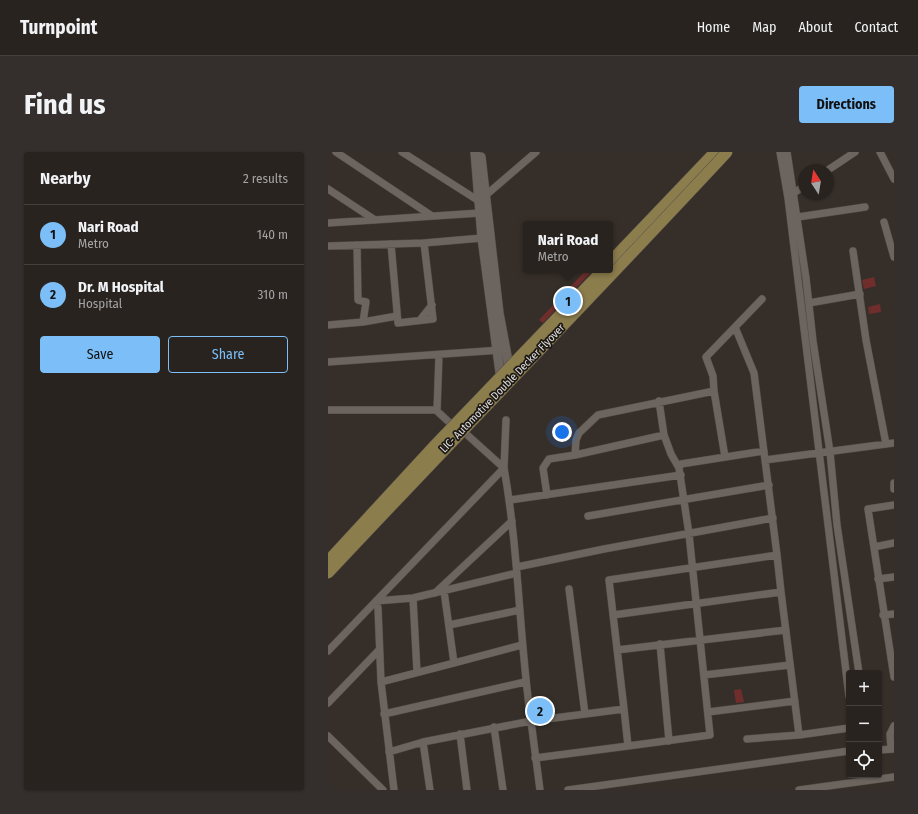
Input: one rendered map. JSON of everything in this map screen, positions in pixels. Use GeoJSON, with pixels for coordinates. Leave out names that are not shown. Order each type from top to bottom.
{"type":"FeatureCollection","features":[{"type":"Feature","properties":{"kind":"main road"},"geometry":{"type":"LineString","coordinates":[[613,259],[716,152]]}},
{"type":"Feature","properties":{"kind":"main road","name":"LIC- Automotive Double Decker Flyover"},"geometry":{"type":"LineString","coordinates":[[328,573],[441,451],[658,227],[727,152]]}},
{"type":"Feature","properties":{"kind":"main road","name":"LIC- Automotive Double Decker Flyover"},"geometry":{"type":"LineString","coordinates":[[328,561],[435,445],[600,273]]}},
{"type":"Feature","properties":{"kind":"street"},"geometry":{"type":"LineString","coordinates":[[336,152],[432,216]]}},
{"type":"Feature","properties":{"kind":"street"},"geometry":{"type":"LineString","coordinates":[[402,152],[483,199]]}},
{"type":"Feature","properties":{"kind":"street"},"geometry":{"type":"LineString","coordinates":[[475,152],[483,199]]}},
{"type":"Feature","properties":{"kind":"street"},"geometry":{"type":"LineString","coordinates":[[481,152],[483,199],[482,238],[501,350],[512,382]]}},
{"type":"Feature","properties":{"kind":"street"},"geometry":{"type":"LineString","coordinates":[[483,199],[536,152]]}},
{"type":"Feature","properties":{"kind":"street"},"geometry":{"type":"LineString","coordinates":[[780,152],[788,198],[818,453],[846,672]]}},
{"type":"Feature","properties":{"kind":"street"},"geometry":{"type":"LineString","coordinates":[[834,166],[855,152]]}},
{"type":"Feature","properties":{"kind":"street"},"geometry":{"type":"LineString","coordinates":[[880,152],[894,179]]}},
{"type":"Feature","properties":{"kind":"street"},"geometry":{"type":"LineString","coordinates":[[788,153],[798,216],[836,507],[860,670]]}},
{"type":"Feature","properties":{"kind":"street"},"geometry":{"type":"LineString","coordinates":[[328,189],[376,220]]}},
{"type":"Feature","properties":{"kind":"street"},"geometry":{"type":"LineString","coordinates":[[794,193],[798,190]]}},
{"type":"Feature","properties":{"kind":"street"},"geometry":{"type":"LineString","coordinates":[[798,216],[865,207]]}},
{"type":"Feature","properties":{"kind":"street"},"geometry":{"type":"LineString","coordinates":[[328,223],[483,213]]}},
{"type":"Feature","properties":{"kind":"street"},"geometry":{"type":"LineString","coordinates":[[483,213],[499,313],[502,392]]}},
{"type":"Feature","properties":{"kind":"street"},"geometry":{"type":"LineString","coordinates":[[884,222],[894,257]]}},
{"type":"Feature","properties":{"kind":"street"},"geometry":{"type":"LineString","coordinates":[[328,246],[424,243],[482,238]]}},
{"type":"Feature","properties":{"kind":"street"},"geometry":{"type":"LineString","coordinates":[[391,244],[398,322],[433,319],[424,243]]}},
{"type":"Feature","properties":{"kind":"street"},"geometry":{"type":"LineString","coordinates":[[357,245],[358,300],[366,302],[362,322]]}},
{"type":"Feature","properties":{"kind":"street"},"geometry":{"type":"LineString","coordinates":[[853,251],[886,444]]}},
{"type":"Feature","properties":{"kind":"street"},"geometry":{"type":"LineString","coordinates":[[809,303],[860,294]]}},
{"type":"Feature","properties":{"kind":"street"},"geometry":{"type":"LineString","coordinates":[[725,457],[714,391],[713,376],[706,357],[762,299]]}},
{"type":"Feature","properties":{"kind":"street"},"geometry":{"type":"LineString","coordinates":[[328,324],[362,322],[397,316]]}},
{"type":"Feature","properties":{"kind":"street"},"geometry":{"type":"LineString","coordinates":[[735,327],[754,373],[799,735]]}},
{"type":"Feature","properties":{"kind":"street"},"geometry":{"type":"LineString","coordinates":[[328,362],[501,350]]}},
{"type":"Feature","properties":{"kind":"street"},"geometry":{"type":"LineString","coordinates":[[437,410],[439,355]]}},
{"type":"Feature","properties":{"kind":"street"},"geometry":{"type":"LineString","coordinates":[[575,455],[576,440],[579,433],[598,414],[714,391]]}},
{"type":"Feature","properties":{"kind":"street"},"geometry":{"type":"LineString","coordinates":[[535,758],[710,735],[681,476],[679,468],[670,454],[664,435],[659,401]]}},
{"type":"Feature","properties":{"kind":"street"},"geometry":{"type":"LineString","coordinates":[[328,410],[437,410],[504,468]]}},
{"type":"Feature","properties":{"kind":"street"},"geometry":{"type":"LineString","coordinates":[[506,420],[504,468],[510,500],[517,570],[525,682],[540,790]]}},
{"type":"Feature","properties":{"kind":"street"},"geometry":{"type":"LineString","coordinates":[[547,495],[543,468],[549,459],[575,455],[664,435]]}},
{"type":"Feature","properties":{"kind":"street"},"geometry":{"type":"LineString","coordinates":[[765,460],[894,443]]}},
{"type":"Feature","properties":{"kind":"street"},"geometry":{"type":"LineString","coordinates":[[679,468],[681,464],[764,451]]}},
{"type":"Feature","properties":{"kind":"street"},"geometry":{"type":"LineString","coordinates":[[328,651],[504,468]]}},
{"type":"Feature","properties":{"kind":"street"},"geometry":{"type":"LineString","coordinates":[[510,500],[681,476]]}},
{"type":"Feature","properties":{"kind":"street"},"geometry":{"type":"LineString","coordinates":[[894,483],[894,489]]}},
{"type":"Feature","properties":{"kind":"street"},"geometry":{"type":"LineString","coordinates":[[588,516],[769,485]]}},
{"type":"Feature","properties":{"kind":"street"},"geometry":{"type":"LineString","coordinates":[[894,505],[868,509],[883,615],[892,651],[894,677]]}},
{"type":"Feature","properties":{"kind":"street"},"geometry":{"type":"LineString","coordinates":[[826,509],[836,507]]}},
{"type":"Feature","properties":{"kind":"street"},"geometry":{"type":"LineString","coordinates":[[376,601],[413,598],[444,591],[517,570],[604,549],[773,518]]}},
{"type":"Feature","properties":{"kind":"street"},"geometry":{"type":"LineString","coordinates":[[435,593],[512,521]]}},
{"type":"Feature","properties":{"kind":"street"},"geometry":{"type":"LineString","coordinates":[[874,547],[894,543]]}},
{"type":"Feature","properties":{"kind":"street"},"geometry":{"type":"LineString","coordinates":[[628,746],[609,580],[692,569],[777,554]]}},
{"type":"Feature","properties":{"kind":"street"},"geometry":{"type":"LineString","coordinates":[[878,579],[894,577]]}},
{"type":"Feature","properties":{"kind":"street"},"geometry":{"type":"LineString","coordinates":[[569,589],[585,714]]}},
{"type":"Feature","properties":{"kind":"street"},"geometry":{"type":"LineString","coordinates":[[444,591],[454,662]]}},
{"type":"Feature","properties":{"kind":"street"},"geometry":{"type":"LineString","coordinates":[[613,615],[781,592]]}},
{"type":"Feature","properties":{"kind":"street"},"geometry":{"type":"LineString","coordinates":[[413,598],[417,672]]}},
{"type":"Feature","properties":{"kind":"street"},"geometry":{"type":"LineString","coordinates":[[376,601],[378,608],[379,650],[384,714],[394,790]]}},
{"type":"Feature","properties":{"kind":"street"},"geometry":{"type":"LineString","coordinates":[[449,625],[520,610]]}},
{"type":"Feature","properties":{"kind":"street"},"geometry":{"type":"LineString","coordinates":[[883,615],[894,614]]}},
{"type":"Feature","properties":{"kind":"street"},"geometry":{"type":"LineString","coordinates":[[617,650],[786,630]]}},
{"type":"Feature","properties":{"kind":"street"},"geometry":{"type":"LineString","coordinates":[[660,644],[669,741]]}},
{"type":"Feature","properties":{"kind":"street"},"geometry":{"type":"LineString","coordinates":[[381,682],[522,645]]}},
{"type":"Feature","properties":{"kind":"street"},"geometry":{"type":"LineString","coordinates":[[328,703],[379,650]]}},
{"type":"Feature","properties":{"kind":"street"},"geometry":{"type":"LineString","coordinates":[[704,675],[790,665]]}},
{"type":"Feature","properties":{"kind":"street"},"geometry":{"type":"LineString","coordinates":[[384,714],[525,682]]}},
{"type":"Feature","properties":{"kind":"street"},"geometry":{"type":"LineString","coordinates":[[708,712],[795,701]]}},
{"type":"Feature","properties":{"kind":"street"},"geometry":{"type":"LineString","coordinates":[[389,752],[423,742],[460,734],[585,714],[624,710]]}},
{"type":"Feature","properties":{"kind":"street"},"geometry":{"type":"LineString","coordinates":[[882,750],[892,749],[890,734],[894,726]]}},
{"type":"Feature","properties":{"kind":"street"},"geometry":{"type":"LineString","coordinates":[[494,728],[503,790]]}},
{"type":"Feature","properties":{"kind":"street"},"geometry":{"type":"LineString","coordinates":[[747,739],[799,735],[846,728]]}},
{"type":"Feature","properties":{"kind":"street"},"geometry":{"type":"LineString","coordinates":[[460,734],[467,790]]}},
{"type":"Feature","properties":{"kind":"street"},"geometry":{"type":"LineString","coordinates":[[328,736],[383,790]]}},
{"type":"Feature","properties":{"kind":"street"},"geometry":{"type":"LineString","coordinates":[[423,742],[430,790]]}},
{"type":"Feature","properties":{"kind":"street"},"geometry":{"type":"LineString","coordinates":[[568,790],[846,751]]}},
{"type":"Feature","properties":{"kind":"street"},"geometry":{"type":"LineString","coordinates":[[799,790],[894,777]]}},
{"type":"Feature","properties":{"kind":"building"},"geometry":{"type":"Polygon","coordinates":[[[583,273],[590,273],[543,323],[539,320],[583,273]]]}},
{"type":"Feature","properties":{"kind":"building"},"geometry":{"type":"Polygon","coordinates":[[[874,277],[876,286],[864,289],[862,280],[874,277]]]}},
{"type":"Feature","properties":{"kind":"building"},"geometry":{"type":"Polygon","coordinates":[[[880,304],[881,312],[869,314],[868,307],[880,304]]]}},
{"type":"Feature","properties":{"kind":"building"},"geometry":{"type":"Polygon","coordinates":[[[741,689],[744,702],[736,703],[734,690],[741,689]]]}},
{"type":"Feature","properties":{"kind":"building"},"geometry":{"type":"Polygon","coordinates":[[[548,707],[549,714],[536,715],[535,709],[548,707]]]}},
{"type":"Feature","properties":{"kind":"railway"},"geometry":{"type":"LineString","coordinates":[[613,267],[722,152]]}},
{"type":"Feature","properties":{"kind":"railway"},"geometry":{"type":"LineString","coordinates":[[328,569],[476,409],[526,359],[607,273]]}},
{"type":"Feature","properties":{"kind":"place","name":"Nari Road"},"geometry":{"type":"Point","coordinates":[568,301]}},
{"type":"Feature","properties":{"kind":"place","name":"Dr. M Hospital"},"geometry":{"type":"Point","coordinates":[540,711]}}]}
